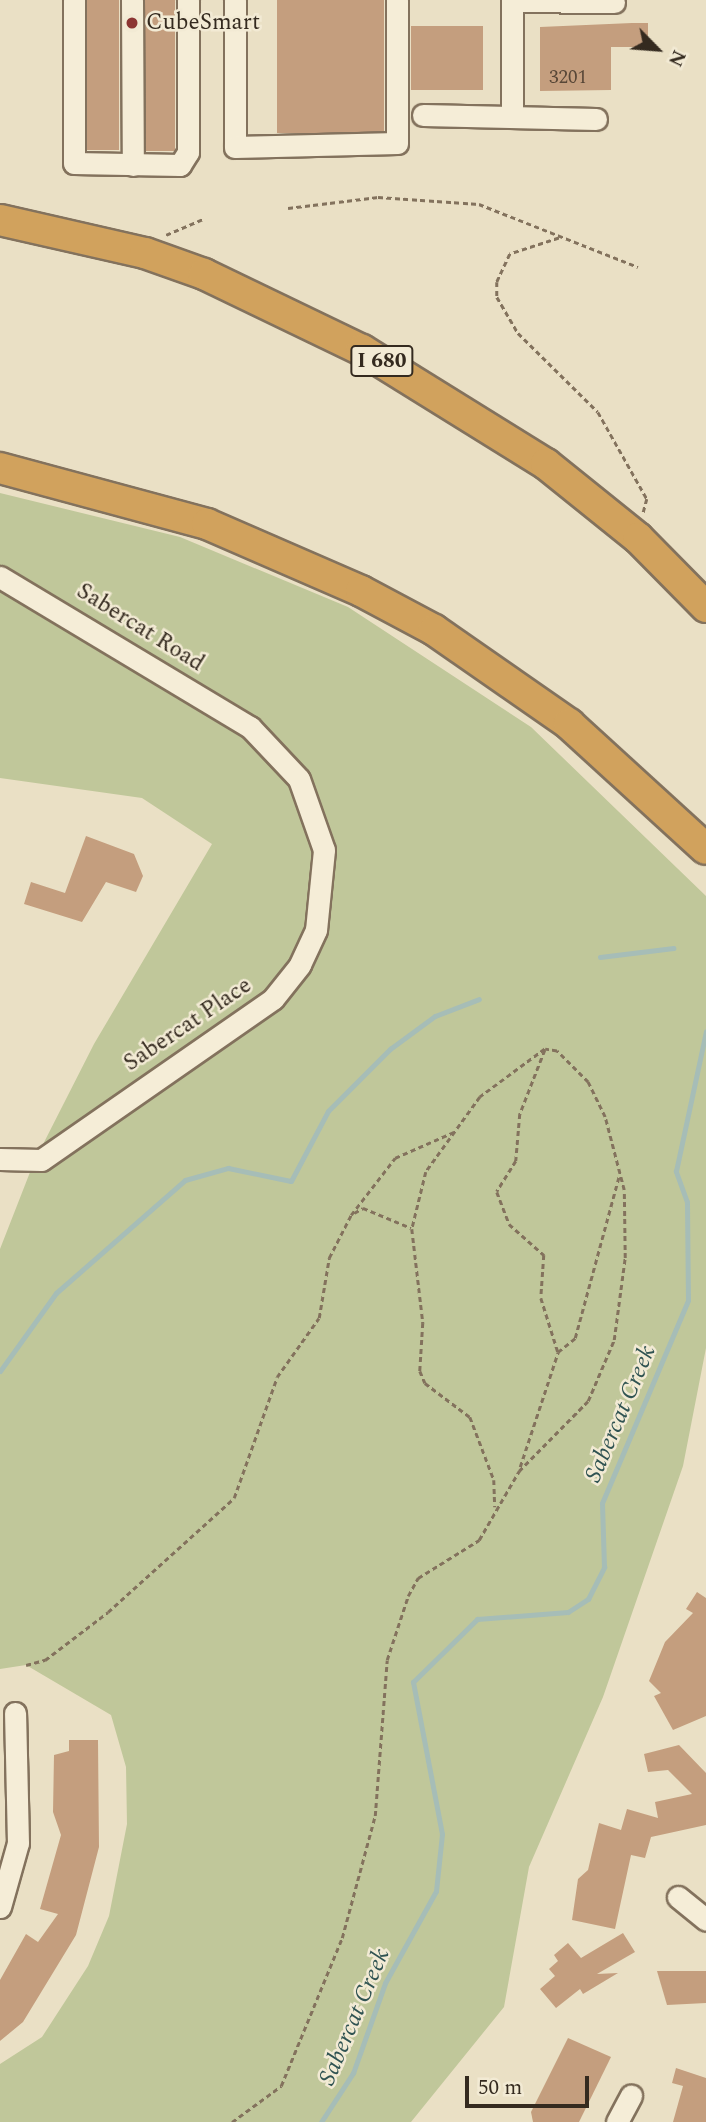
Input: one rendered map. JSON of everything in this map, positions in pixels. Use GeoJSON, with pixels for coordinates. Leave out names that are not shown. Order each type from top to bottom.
{"type":"FeatureCollection","features":[{"type":"Feature","properties":{"kind":"highway","name":"I 680"},"geometry":{"type":"LineString","coordinates":[[0,220],[145,253],[262,297],[452,400],[547,464],[638,538],[706,607]]}},
{"type":"Feature","properties":{"kind":"highway"},"geometry":{"type":"LineString","coordinates":[[0,468],[207,524],[360,591],[457,645],[569,724],[706,849]]}},
{"type":"Feature","properties":{"kind":"street"},"geometry":{"type":"LineString","coordinates":[[74,0],[74,163],[133,165],[180,165],[188,152],[188,0]]}},
{"type":"Feature","properties":{"kind":"street"},"geometry":{"type":"LineString","coordinates":[[132,0],[133,165]]}},
{"type":"Feature","properties":{"kind":"street"},"geometry":{"type":"LineString","coordinates":[[235,0],[235,147],[397,143],[397,0]]}},
{"type":"Feature","properties":{"kind":"street"},"geometry":{"type":"LineString","coordinates":[[512,116],[512,1],[614,2]]}},
{"type":"Feature","properties":{"kind":"street"},"geometry":{"type":"LineString","coordinates":[[423,115],[596,119]]}},
{"type":"Feature","properties":{"kind":"street","name":"Sabercat Road"},"geometry":{"type":"LineString","coordinates":[[0,577],[250,727]]}},
{"type":"Feature","properties":{"kind":"street","name":"Sabercat Place"},"geometry":{"type":"LineString","coordinates":[[44,1155],[238,1027],[300,965],[316,930],[324,850],[299,779],[250,727]]}},
{"type":"Feature","properties":{"kind":"street"},"geometry":{"type":"LineString","coordinates":[[0,1148],[44,1155]]}},
{"type":"Feature","properties":{"kind":"street"},"geometry":{"type":"LineString","coordinates":[[0,1159],[44,1155]]}},
{"type":"Feature","properties":{"kind":"street"},"geometry":{"type":"LineString","coordinates":[[0,1907],[18,1843],[15,1713]]}},
{"type":"Feature","properties":{"kind":"street"},"geometry":{"type":"LineString","coordinates":[[678,1897],[706,1920]]}},
{"type":"Feature","properties":{"kind":"street"},"geometry":{"type":"LineString","coordinates":[[617,2122],[631,2096]]}},
{"type":"Feature","properties":{"kind":"path"},"geometry":{"type":"LineString","coordinates":[[288,208],[378,197],[444,199],[504,211],[559,238],[638,267]]}},
{"type":"Feature","properties":{"kind":"path"},"geometry":{"type":"LineString","coordinates":[[145,253],[178,226],[203,219]]}},
{"type":"Feature","properties":{"kind":"path"},"geometry":{"type":"LineString","coordinates":[[559,238],[510,254],[497,282],[497,297],[518,333],[598,412],[632,469],[647,499],[638,538]]}},
{"type":"Feature","properties":{"kind":"path"},"geometry":{"type":"LineString","coordinates":[[545,1049],[520,1114],[516,1161],[497,1192],[509,1224],[544,1255],[541,1298],[558,1352]]}},
{"type":"Feature","properties":{"kind":"path"},"geometry":{"type":"LineString","coordinates":[[232,2122],[281,2087],[337,1951],[375,1816],[387,1660],[418,1577],[479,1540],[495,1507],[519,1471],[568,1428],[602,1375],[625,1258],[620,1175],[606,1117],[588,1082],[556,1051],[545,1049],[480,1097],[454,1132],[426,1172],[412,1229],[423,1323],[420,1371],[425,1383],[470,1418],[494,1480],[495,1507]]}},
{"type":"Feature","properties":{"kind":"path"},"geometry":{"type":"LineString","coordinates":[[26,1665],[46,1660],[108,1612],[234,1498],[277,1377],[319,1318],[329,1258],[351,1215],[395,1158],[454,1132]]}},
{"type":"Feature","properties":{"kind":"path"},"geometry":{"type":"LineString","coordinates":[[519,1471],[558,1352],[575,1338],[620,1175]]}},
{"type":"Feature","properties":{"kind":"path"},"geometry":{"type":"LineString","coordinates":[[351,1215],[363,1208],[412,1229]]}},
{"type":"Feature","properties":{"kind":"green space"},"geometry":{"type":"Polygon","coordinates":[[[0,493],[180,537],[348,607],[531,727],[706,896],[706,1348],[683,1466],[603,1697],[529,1867],[504,2007],[411,2122],[0,2122],[0,2064],[42,2037],[88,1966],[109,1916],[127,1824],[126,1767],[111,1715],[26,1665],[0,1669],[0,1249],[34,1162],[94,1044],[212,844],[142,798],[0,778],[0,493]]]}},
{"type":"Feature","properties":{"kind":"building"},"geometry":{"type":"Polygon","coordinates":[[[87,0],[119,0],[119,150],[87,150],[87,0]]]}},
{"type":"Feature","properties":{"kind":"building"},"geometry":{"type":"Polygon","coordinates":[[[145,0],[175,0],[175,151],[145,151],[145,0]]]}},
{"type":"Feature","properties":{"kind":"building"},"geometry":{"type":"Polygon","coordinates":[[[277,0],[384,0],[384,133],[277,133],[277,0]]]}},
{"type":"Feature","properties":{"kind":"building"},"geometry":{"type":"Polygon","coordinates":[[[648,23],[648,47],[611,47],[611,90],[540,91],[540,27],[648,23]]]}},
{"type":"Feature","properties":{"kind":"building"},"geometry":{"type":"Polygon","coordinates":[[[411,26],[483,26],[483,90],[411,90],[411,26]]]}},
{"type":"Feature","properties":{"kind":"building"},"geometry":{"type":"Polygon","coordinates":[[[86,836],[134,854],[143,876],[136,892],[106,882],[82,922],[24,904],[31,882],[65,893],[86,836]]]}},
{"type":"Feature","properties":{"kind":"building"},"geometry":{"type":"Polygon","coordinates":[[[697,1592],[706,1598],[706,1716],[673,1730],[654,1696],[661,1693],[649,1681],[665,1642],[693,1613],[686,1609],[697,1592]]]}},
{"type":"Feature","properties":{"kind":"building"},"geometry":{"type":"Polygon","coordinates":[[[69,1740],[98,1740],[99,1847],[76,1935],[23,2022],[0,2041],[0,1980],[26,1934],[38,1942],[58,1914],[40,1909],[61,1835],[53,1812],[54,1755],[69,1751],[69,1740]]]}},
{"type":"Feature","properties":{"kind":"building"},"geometry":{"type":"Polygon","coordinates":[[[679,1745],[706,1773],[706,1825],[651,1837],[645,1858],[631,1855],[615,1929],[572,1920],[578,1879],[588,1870],[599,1823],[621,1830],[627,1809],[658,1818],[655,1802],[692,1794],[668,1770],[648,1772],[644,1754],[679,1745]]]}},
{"type":"Feature","properties":{"kind":"building"},"geometry":{"type":"Polygon","coordinates":[[[623,1933],[635,1952],[597,1974],[618,1973],[583,1994],[580,1989],[556,2008],[540,1989],[555,1976],[549,1969],[558,1961],[554,1955],[568,1943],[581,1958],[623,1933]]]}},
{"type":"Feature","properties":{"kind":"building"},"geometry":{"type":"Polygon","coordinates":[[[657,1971],[706,1971],[706,2003],[667,2005],[657,1971]]]}},
{"type":"Feature","properties":{"kind":"building"},"geometry":{"type":"Polygon","coordinates":[[[568,2038],[611,2057],[579,2122],[533,2122],[531,2112],[568,2038]]]}},
{"type":"Feature","properties":{"kind":"building"},"geometry":{"type":"Polygon","coordinates":[[[676,2068],[706,2078],[706,2122],[673,2122],[683,2086],[672,2083],[676,2068]]]}},
{"type":"Feature","properties":{"kind":"waterway"},"geometry":{"type":"LineString","coordinates":[[600,957],[673,948]]}},
{"type":"Feature","properties":{"kind":"waterway"},"geometry":{"type":"LineString","coordinates":[[0,1371],[56,1293],[185,1180],[228,1168],[291,1181],[328,1111],[390,1049],[435,1016],[479,999]]}},
{"type":"Feature","properties":{"kind":"waterway","name":"Sabercat Creek"},"geometry":{"type":"LineString","coordinates":[[321,2122],[353,2073],[385,1983],[436,1891],[442,1834],[413,1682],[477,1619],[568,1612],[588,1599],[604,1567],[602,1503],[688,1300],[687,1202],[676,1171],[706,1031]]}},
{"type":"Feature","properties":{"kind":"place","name":"CubeSmart"},"geometry":{"type":"Point","coordinates":[132,23]}}]}
